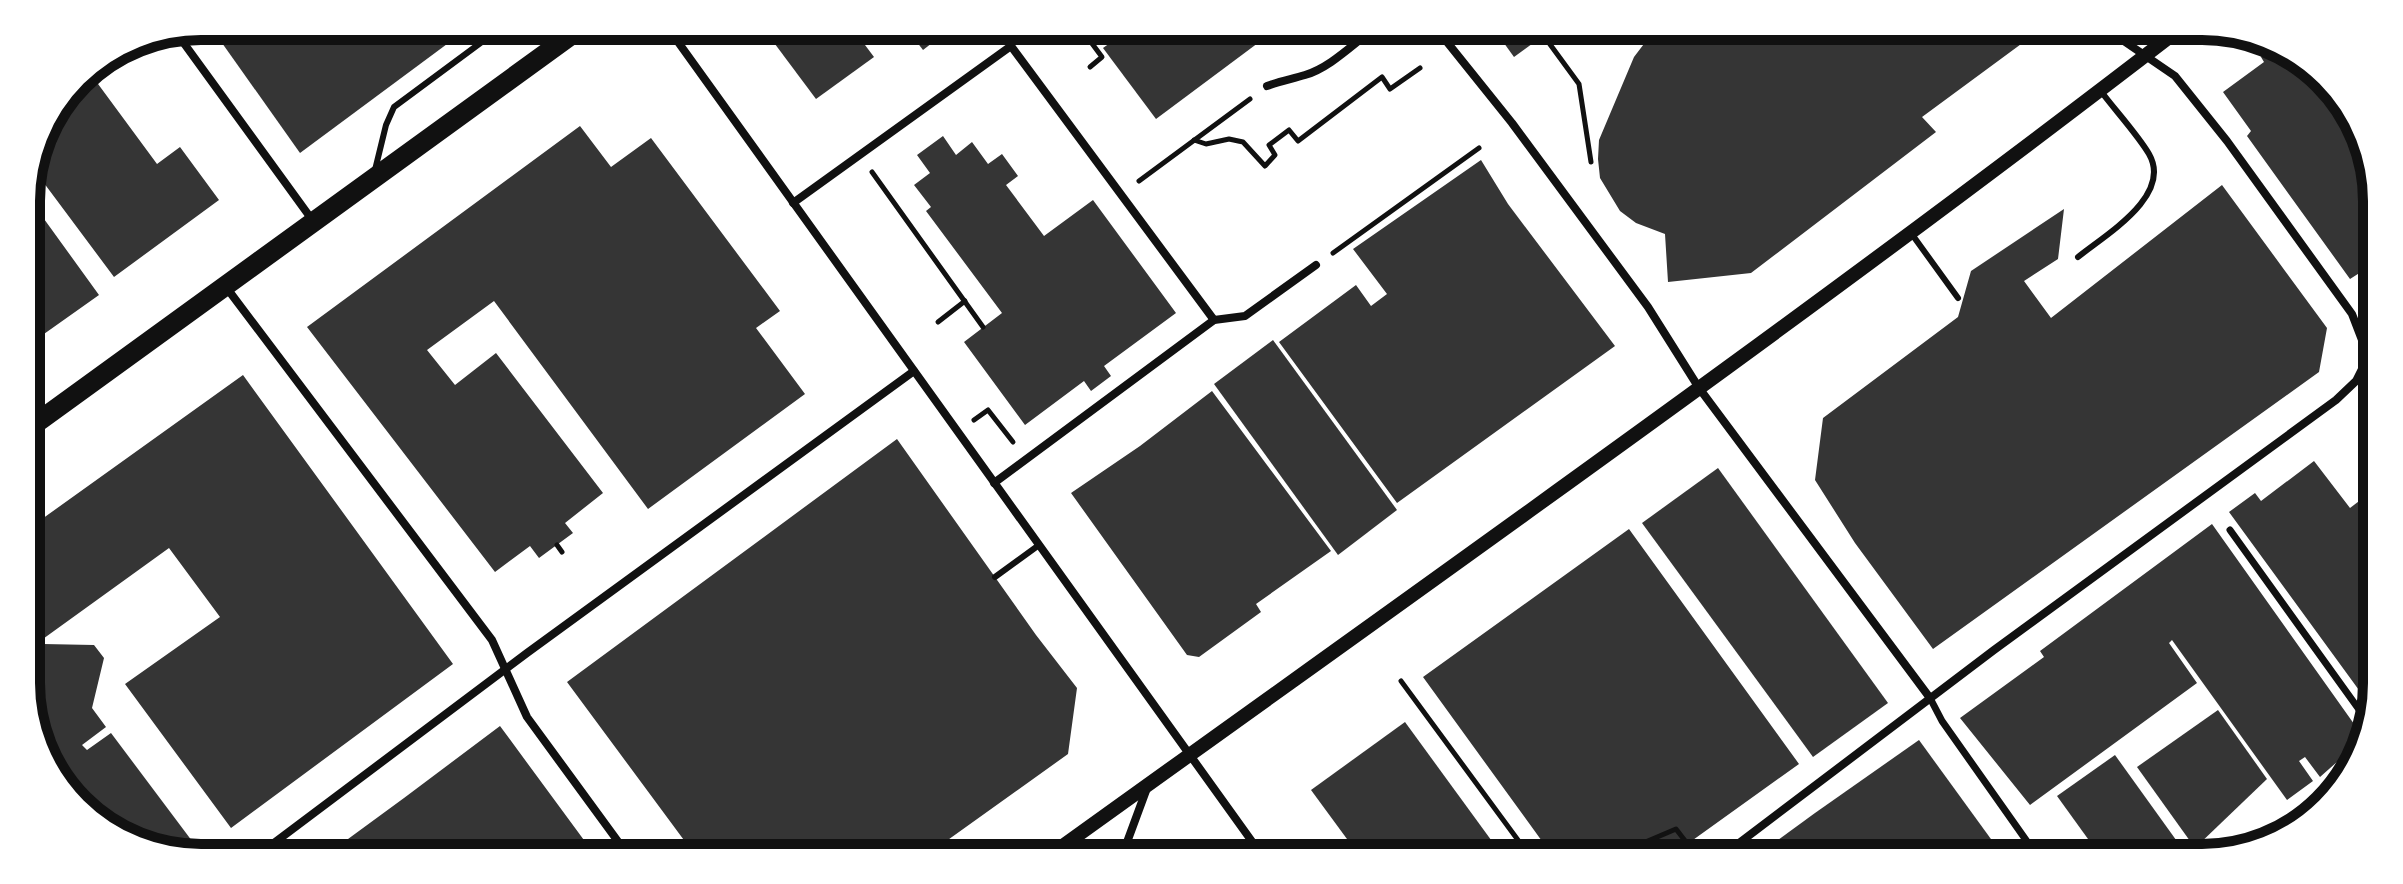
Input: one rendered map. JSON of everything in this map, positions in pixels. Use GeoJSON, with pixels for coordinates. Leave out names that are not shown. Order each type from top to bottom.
{"type":"FeatureCollection","features":[{"type":"Feature","properties":{"kind":"main road"},"geometry":{"type":"LineString","coordinates":[[40,420],[565,40]]}},
{"type":"Feature","properties":{"kind":"street"},"geometry":{"type":"LineString","coordinates":[[677,40],[1254,844]]}},
{"type":"Feature","properties":{"kind":"street"},"geometry":{"type":"LineString","coordinates":[[1267,86],[1323,67],[1359,40]]}},
{"type":"Feature","properties":{"kind":"street"},"geometry":{"type":"LineString","coordinates":[[1445,40],[1512,123],[1648,307],[1699,388],[1930,698],[1942,721],[2029,844]]}},
{"type":"Feature","properties":{"kind":"street"},"geometry":{"type":"LineString","coordinates":[[2122,40],[2175,76],[2227,141],[2352,314],[2363,343]]}},
{"type":"Feature","properties":{"kind":"street"},"geometry":{"type":"LineString","coordinates":[[1066,844],[1699,388],[2165,40]]}},
{"type":"Feature","properties":{"kind":"street"},"geometry":{"type":"LineString","coordinates":[[182,41],[314,223]]}},
{"type":"Feature","properties":{"kind":"street"},"geometry":{"type":"LineString","coordinates":[[793,203],[1011,46],[1214,320]]}},
{"type":"Feature","properties":{"kind":"street"},"geometry":{"type":"LineString","coordinates":[[994,483],[1214,320],[1245,316],[1316,265]]}},
{"type":"Feature","properties":{"kind":"street"},"geometry":{"type":"LineString","coordinates":[[226,286],[492,640],[527,717],[620,844]]}},
{"type":"Feature","properties":{"kind":"street"},"geometry":{"type":"LineString","coordinates":[[273,844],[914,371]]}},
{"type":"Feature","properties":{"kind":"street"},"geometry":{"type":"LineString","coordinates":[[1738,844],[1930,698],[2336,400],[2363,372]]}},
{"type":"Feature","properties":{"kind":"street"},"geometry":{"type":"LineString","coordinates":[[2230,530],[2361,712]]}},
{"type":"Feature","properties":{"kind":"street"},"geometry":{"type":"LineString","coordinates":[[1126,844],[1149,784]]}},
{"type":"Feature","properties":{"kind":"lane"},"geometry":{"type":"LineString","coordinates":[[373,180],[386,125],[394,107],[484,40]]}},
{"type":"Feature","properties":{"kind":"lane"},"geometry":{"type":"LineString","coordinates":[[2078,257],[2137,209],[2149,195],[2154,172],[2150,156],[2100,90]]}},
{"type":"Feature","properties":{"kind":"lane"},"geometry":{"type":"LineString","coordinates":[[1911,232],[1958,298]]}},
{"type":"Feature","properties":{"kind":"lane"},"geometry":{"type":"LineString","coordinates":[[995,577],[1039,545]]}},
{"type":"Feature","properties":{"kind":"path"},"geometry":{"type":"LineString","coordinates":[[1089,40],[1102,57],[1090,67]]}},
{"type":"Feature","properties":{"kind":"path"},"geometry":{"type":"LineString","coordinates":[[1547,40],[1579,84],[1591,162]]}},
{"type":"Feature","properties":{"kind":"path"},"geometry":{"type":"LineString","coordinates":[[1194,140],[1206,144],[1229,139],[1243,142],[1265,166],[1275,155],[1269,145],[1289,130],[1298,141],[1382,77],[1390,89],[1420,68]]}},
{"type":"Feature","properties":{"kind":"path"},"geometry":{"type":"LineString","coordinates":[[1143,178],[1267,86]]}},
{"type":"Feature","properties":{"kind":"path"},"geometry":{"type":"LineString","coordinates":[[1348,242],[1479,148]]}},
{"type":"Feature","properties":{"kind":"path"},"geometry":{"type":"LineString","coordinates":[[860,155],[983,327]]}},
{"type":"Feature","properties":{"kind":"path"},"geometry":{"type":"LineString","coordinates":[[938,322],[965,301]]}},
{"type":"Feature","properties":{"kind":"path"},"geometry":{"type":"LineString","coordinates":[[978,417],[988,410],[1025,459]]}},
{"type":"Feature","properties":{"kind":"path"},"geometry":{"type":"LineString","coordinates":[[557,545],[562,552]]}},
{"type":"Feature","properties":{"kind":"path"},"geometry":{"type":"LineString","coordinates":[[1401,681],[1521,844]]}},
{"type":"Feature","properties":{"kind":"path"},"geometry":{"type":"LineString","coordinates":[[1641,844],[1676,829],[1688,844]]}},
{"type":"Feature","properties":{"kind":"building"},"geometry":{"type":"Polygon","coordinates":[[[220,40],[452,40],[300,153],[220,40]]]}},
{"type":"Feature","properties":{"kind":"building"},"geometry":{"type":"Polygon","coordinates":[[[772,40],[861,40],[874,57],[816,99],[772,40]]]}},
{"type":"Feature","properties":{"kind":"building"},"geometry":{"type":"Polygon","coordinates":[[[915,40],[936,40],[923,50],[915,40]]]}},
{"type":"Feature","properties":{"kind":"building"},"geometry":{"type":"Polygon","coordinates":[[[1114,40],[1262,40],[1156,119],[1103,48],[1114,40]]]}},
{"type":"Feature","properties":{"kind":"building"},"geometry":{"type":"Polygon","coordinates":[[[1502,40],[1536,41],[1514,57],[1502,40]]]}},
{"type":"Feature","properties":{"kind":"building"},"geometry":{"type":"Polygon","coordinates":[[[1647,40],[2027,40],[1922,117],[1936,132],[1751,273],[1668,282],[1665,234],[1636,223],[1620,211],[1600,178],[1599,140],[1634,57],[1647,40]]]}},
{"type":"Feature","properties":{"kind":"building"},"geometry":{"type":"Polygon","coordinates":[[[2266,53],[2283,62],[2316,87],[2330,103],[2351,139],[2362,180],[2363,275],[2361,272],[2350,279],[2247,136],[2251,131],[2223,92],[2264,62],[2261,57],[2266,53]]]}},
{"type":"Feature","properties":{"kind":"building"},"geometry":{"type":"Polygon","coordinates":[[[95,80],[157,164],[180,147],[219,200],[114,277],[41,180],[45,159],[67,111],[95,80]]]}},
{"type":"Feature","properties":{"kind":"building"},"geometry":{"type":"Polygon","coordinates":[[[580,126],[611,167],[651,138],[780,311],[756,328],[805,394],[648,509],[494,301],[427,350],[455,385],[496,353],[603,493],[565,523],[573,533],[539,558],[530,546],[495,572],[307,327],[580,126]]]}},
{"type":"Feature","properties":{"kind":"building"},"geometry":{"type":"Polygon","coordinates":[[[943,136],[956,155],[972,142],[988,164],[1002,154],[1018,176],[1006,185],[1044,236],[1093,200],[1176,313],[1104,366],[1111,376],[1091,391],[1084,381],[1025,425],[964,342],[1002,313],[926,211],[931,207],[914,185],[930,173],[917,155],[943,136]]]}},
{"type":"Feature","properties":{"kind":"building"},"geometry":{"type":"Polygon","coordinates":[[[1481,160],[1508,204],[1615,346],[1397,503],[1279,342],[1356,285],[1371,306],[1387,294],[1353,249],[1481,160]]]}},
{"type":"Feature","properties":{"kind":"building"},"geometry":{"type":"Polygon","coordinates":[[[2222,185],[2327,328],[2319,372],[1933,649],[1855,543],[1815,480],[1823,418],[1958,317],[1971,271],[2064,209],[2058,259],[2024,281],[2051,318],[2222,185]]]}},
{"type":"Feature","properties":{"kind":"building"},"geometry":{"type":"Polygon","coordinates":[[[40,213],[99,295],[40,337],[40,213]]]}},
{"type":"Feature","properties":{"kind":"building"},"geometry":{"type":"Polygon","coordinates":[[[1273,340],[1397,510],[1338,555],[1214,384],[1273,340]]]}},
{"type":"Feature","properties":{"kind":"building"},"geometry":{"type":"Polygon","coordinates":[[[243,375],[453,664],[231,828],[125,684],[220,617],[169,548],[40,641],[40,520],[243,375]]]}},
{"type":"Feature","properties":{"kind":"building"},"geometry":{"type":"Polygon","coordinates":[[[1212,391],[1331,551],[1256,604],[1261,612],[1199,657],[1187,655],[1071,493],[1212,391]]]}},
{"type":"Feature","properties":{"kind":"building"},"geometry":{"type":"Polygon","coordinates":[[[897,439],[1077,688],[1068,754],[942,844],[687,844],[567,682],[897,439]]]}},
{"type":"Feature","properties":{"kind":"building"},"geometry":{"type":"Polygon","coordinates":[[[2314,461],[2350,508],[2363,498],[2362,695],[2229,512],[2255,493],[2261,501],[2314,461]]]}},
{"type":"Feature","properties":{"kind":"building"},"geometry":{"type":"Polygon","coordinates":[[[1718,468],[1888,703],[1813,757],[1642,523],[1718,468]]]}},
{"type":"Feature","properties":{"kind":"building"},"geometry":{"type":"Polygon","coordinates":[[[2212,524],[2356,727],[2346,754],[2320,777],[2305,757],[2299,761],[2313,781],[2287,800],[2172,640],[2169,643],[2197,683],[2030,805],[1960,718],[2044,657],[2040,651],[2212,524]]]}},
{"type":"Feature","properties":{"kind":"building"},"geometry":{"type":"Polygon","coordinates":[[[1629,529],[1799,764],[1687,844],[1544,844],[1423,677],[1629,529]]]}},
{"type":"Feature","properties":{"kind":"building"},"geometry":{"type":"Polygon","coordinates":[[[94,645],[104,658],[92,708],[106,727],[82,745],[87,750],[111,733],[194,844],[159,839],[111,817],[67,773],[43,715],[40,646],[94,645]]]}},
{"type":"Feature","properties":{"kind":"building"},"geometry":{"type":"Polygon","coordinates":[[[2218,710],[2267,779],[2199,844],[2192,844],[2137,767],[2218,710]]]}},
{"type":"Feature","properties":{"kind":"building"},"geometry":{"type":"Polygon","coordinates":[[[1405,722],[1494,844],[1351,844],[1311,790],[1405,722]]]}},
{"type":"Feature","properties":{"kind":"building"},"geometry":{"type":"Polygon","coordinates":[[[500,726],[587,844],[341,844],[500,726]]]}},
{"type":"Feature","properties":{"kind":"building"},"geometry":{"type":"Polygon","coordinates":[[[1919,740],[1995,844],[1772,844],[1919,740]]]}},
{"type":"Feature","properties":{"kind":"building"},"geometry":{"type":"Polygon","coordinates":[[[2115,755],[2179,844],[2092,844],[2057,796],[2115,755]]]}}]}
